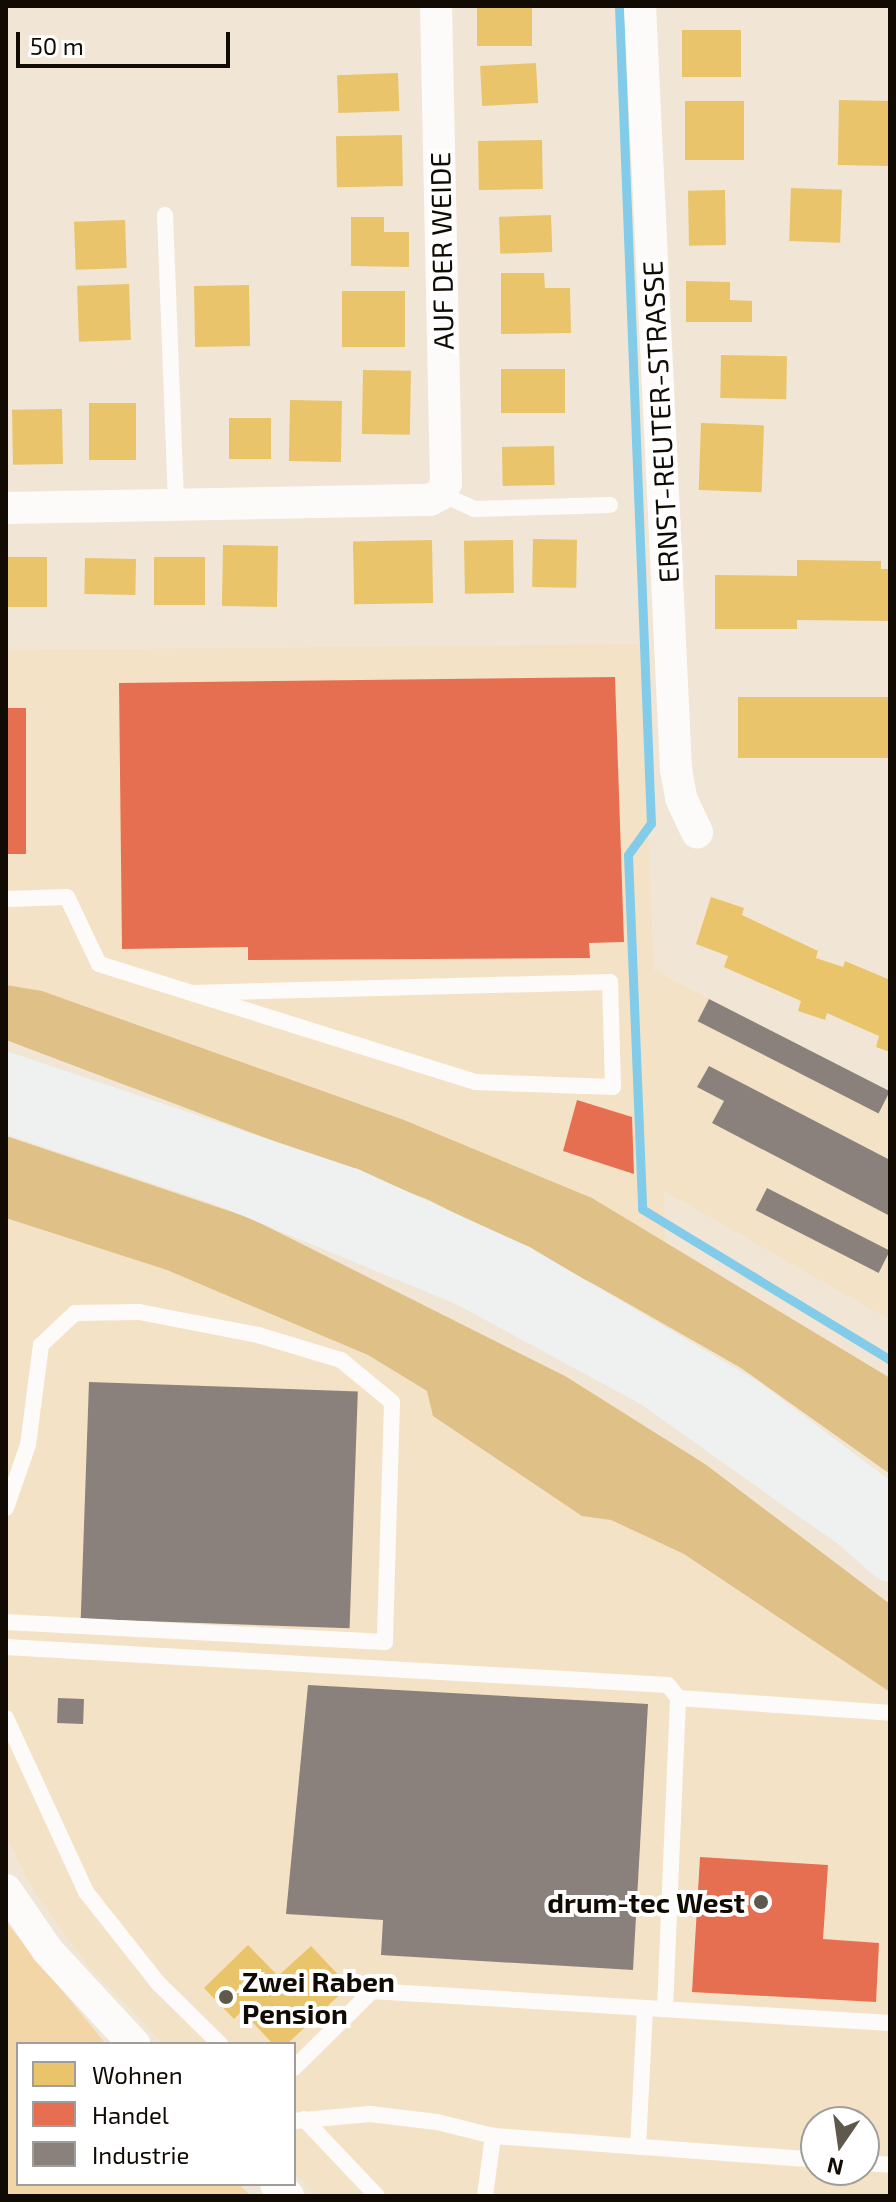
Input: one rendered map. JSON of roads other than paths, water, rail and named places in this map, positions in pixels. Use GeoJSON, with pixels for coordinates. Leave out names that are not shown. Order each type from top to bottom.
{"type":"FeatureCollection","features":[{"type":"Feature","properties":{"kind":"highway"},"geometry":{"type":"LineString","coordinates":[[6,1074],[337,1184],[520,1267],[746,1400],[890,1508]]}},
{"type":"Feature","properties":{"kind":"highway"},"geometry":{"type":"LineString","coordinates":[[6,1111],[226,1185],[467,1285],[664,1394],[852,1527],[890,1560]]}},
{"type":"Feature","properties":{"kind":"street","name":"AUF DER WEIDE"},"geometry":{"type":"LineString","coordinates":[[436,6],[446,483],[441,494]]}},
{"type":"Feature","properties":{"kind":"street","name":"ERNST-REUTER-STRASSE"},"geometry":{"type":"LineString","coordinates":[[640,6],[676,769],[681,798],[697,833]]}},
{"type":"Feature","properties":{"kind":"street"},"geometry":{"type":"LineString","coordinates":[[6,508],[430,500],[441,494]]}},
{"type":"Feature","properties":{"kind":"street"},"geometry":{"type":"LineString","coordinates":[[6,1890],[48,1951],[132,2042]]}},
{"type":"Feature","properties":{"kind":"lane"},"geometry":{"type":"LineString","coordinates":[[165,215],[176,504]]}},
{"type":"Feature","properties":{"kind":"lane"},"geometry":{"type":"LineString","coordinates":[[441,494],[474,509],[610,505]]}},
{"type":"Feature","properties":{"kind":"lane"},"geometry":{"type":"LineString","coordinates":[[6,899],[67,897],[99,964],[475,1082],[613,1087],[610,982],[193,993]]}},
{"type":"Feature","properties":{"kind":"lane"},"geometry":{"type":"LineString","coordinates":[[6,1508],[28,1445],[41,1345],[75,1313],[139,1312],[258,1335],[341,1360],[392,1402],[385,1642],[6,1622]]}},
{"type":"Feature","properties":{"kind":"lane"},"geometry":{"type":"LineString","coordinates":[[6,1647],[668,1685],[678,1698],[665,2009]]}},
{"type":"Feature","properties":{"kind":"lane"},"geometry":{"type":"LineString","coordinates":[[678,1698],[890,1713]]}},
{"type":"Feature","properties":{"kind":"lane"},"geometry":{"type":"LineString","coordinates":[[6,1718],[86,1892],[158,1983],[218,2042]]}},
{"type":"Feature","properties":{"kind":"lane"},"geometry":{"type":"LineString","coordinates":[[296,2066],[372,1991],[890,2023]]}},
{"type":"Feature","properties":{"kind":"lane"},"geometry":{"type":"LineString","coordinates":[[638,2147],[645,2008]]}},
{"type":"Feature","properties":{"kind":"lane"},"geometry":{"type":"LineString","coordinates":[[299,2120],[370,2114],[493,2136],[800,2159]]}},
{"type":"Feature","properties":{"kind":"lane"},"geometry":{"type":"LineString","coordinates":[[299,2120],[377,2196]]}},
{"type":"Feature","properties":{"kind":"lane"},"geometry":{"type":"LineString","coordinates":[[485,2196],[493,2136]]}},
{"type":"Feature","properties":{"kind":"waterway"},"geometry":{"type":"LineString","coordinates":[[619,6],[651,823],[628,855],[642,1209],[890,1360]]}},
{"type":"Feature","properties":{"kind":"place","name":"drum-tec West"},"geometry":{"type":"Point","coordinates":[761,1902]}},
{"type":"Feature","properties":{"kind":"place","name":"Zwei Raben Pension"},"geometry":{"type":"Point","coordinates":[226,1997]}}]}
